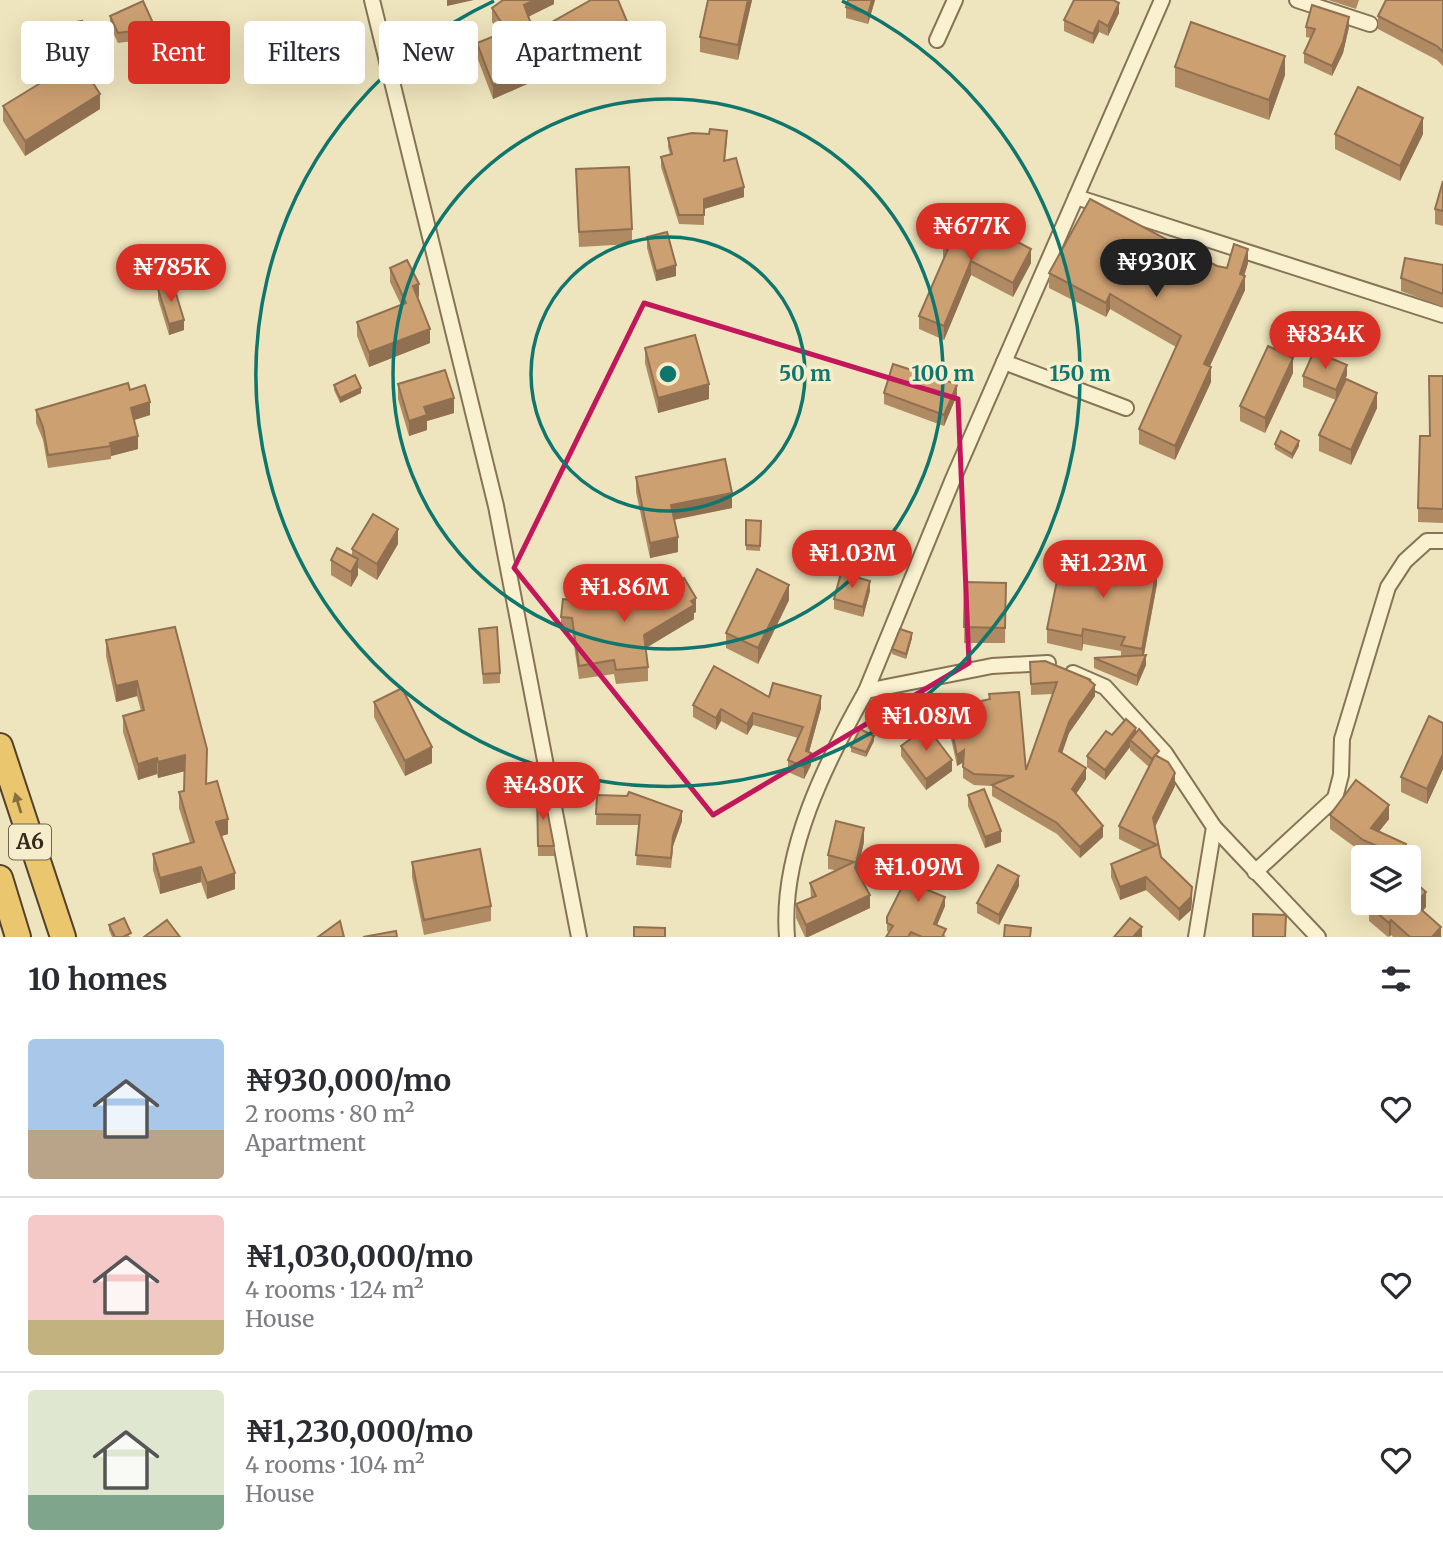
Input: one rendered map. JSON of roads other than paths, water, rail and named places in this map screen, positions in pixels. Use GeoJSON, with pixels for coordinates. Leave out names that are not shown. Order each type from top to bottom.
{"type":"FeatureCollection","features":[{"type":"Feature","properties":{"kind":"highway","name":"A6"},"geometry":{"type":"LineString","coordinates":[[0,746],[63,937]]}},
{"type":"Feature","properties":{"kind":"highway","name":"A6"},"geometry":{"type":"LineString","coordinates":[[0,878],[18,937]]}},
{"type":"Feature","properties":{"kind":"street"},"geometry":{"type":"LineString","coordinates":[[372,0],[496,506],[579,937]]}},
{"type":"Feature","properties":{"kind":"street"},"geometry":{"type":"LineString","coordinates":[[937,40],[955,0]]}},
{"type":"Feature","properties":{"kind":"street"},"geometry":{"type":"LineString","coordinates":[[787,937],[791,874],[816,787],[866,691],[1004,362],[1162,0]]}},
{"type":"Feature","properties":{"kind":"street"},"geometry":{"type":"LineString","coordinates":[[1297,0],[1370,24]]}},
{"type":"Feature","properties":{"kind":"street"},"geometry":{"type":"LineString","coordinates":[[1076,197],[1443,315]]}},
{"type":"Feature","properties":{"kind":"street"},"geometry":{"type":"LineString","coordinates":[[1004,362],[1126,408]]}},
{"type":"Feature","properties":{"kind":"street"},"geometry":{"type":"LineString","coordinates":[[1255,872],[1335,798],[1340,775],[1342,739],[1388,587],[1405,561],[1427,541],[1443,541]]}},
{"type":"Feature","properties":{"kind":"street"},"geometry":{"type":"LineString","coordinates":[[866,691],[992,666],[1047,663],[1105,687],[1165,753],[1214,827],[1318,937]]}},
{"type":"Feature","properties":{"kind":"street"},"geometry":{"type":"LineString","coordinates":[[1196,937],[1214,827]]}}]}
